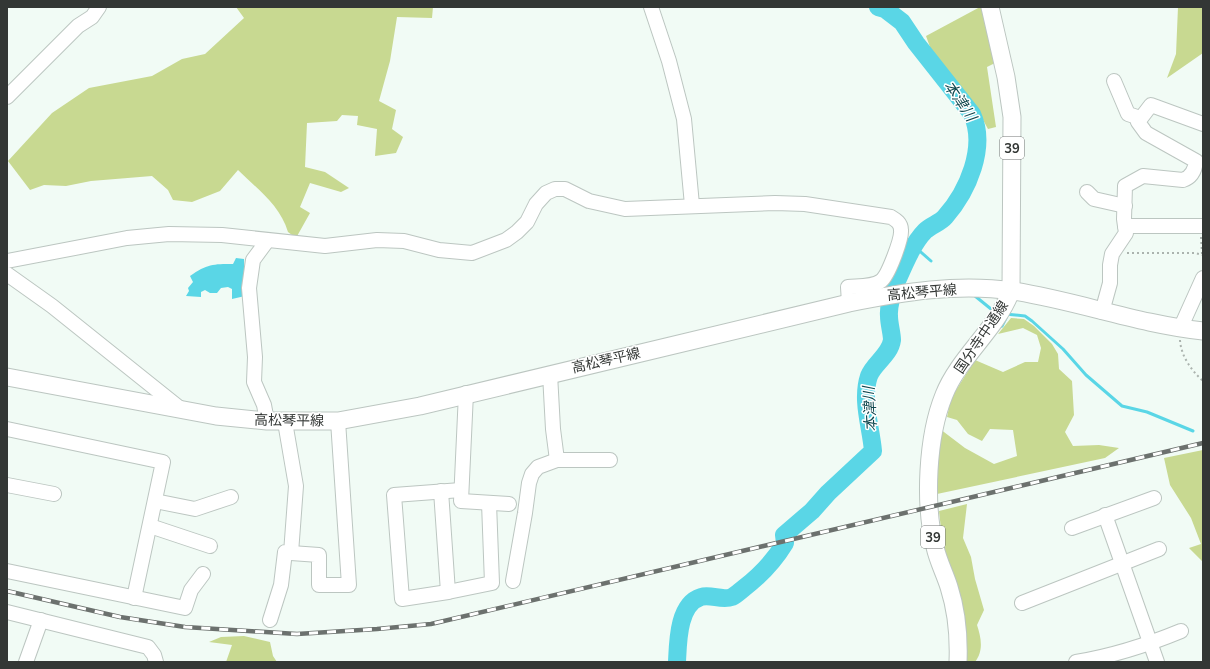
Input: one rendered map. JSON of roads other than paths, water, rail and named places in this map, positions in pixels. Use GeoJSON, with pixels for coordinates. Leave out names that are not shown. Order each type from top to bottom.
{"type":"FeatureCollection","features":[{"type":"Feature","properties":{"kind":"main road","name":"国分寺中通線"},"geometry":{"type":"LineString","coordinates":[[958,662],[959,636],[950,589],[935,548],[930,523],[929,463],[944,395],[956,374],[1004,306],[1011,291],[1012,117],[1006,77],[990,7]]}},
{"type":"Feature","properties":{"kind":"main road","name":"高松琴平線"},"geometry":{"type":"LineString","coordinates":[[7,377],[216,416],[285,422],[338,421],[420,406],[466,393],[879,296],[905,292],[971,288],[1011,291],[1180,329],[1203,331]]}},
{"type":"Feature","properties":{"kind":"street"},"geometry":{"type":"LineString","coordinates":[[7,97],[78,26],[92,17],[99,7]]}},
{"type":"Feature","properties":{"kind":"street"},"geometry":{"type":"LineString","coordinates":[[651,7],[669,61],[684,119],[692,205]]}},
{"type":"Feature","properties":{"kind":"street"},"geometry":{"type":"LineString","coordinates":[[1114,81],[1128,114],[1140,118]]}},
{"type":"Feature","properties":{"kind":"street"},"geometry":{"type":"LineString","coordinates":[[1102,312],[1110,283],[1110,265],[1114,250],[1125,236],[1125,186],[1142,176],[1183,180],[1188,178],[1194,171],[1196,161],[1146,133],[1138,122],[1140,118],[1151,105],[1203,124]]}},
{"type":"Feature","properties":{"kind":"street"},"geometry":{"type":"LineString","coordinates":[[7,261],[119,240],[169,234],[222,235],[325,246],[377,240],[404,241],[439,250],[472,253],[506,240],[517,232],[527,222],[536,204],[546,193],[555,189],[564,190],[589,201],[625,210],[692,205],[775,203],[805,204],[890,217],[898,221],[902,229],[901,237],[886,276],[875,284],[848,287],[850,303]]}},
{"type":"Feature","properties":{"kind":"street"},"geometry":{"type":"LineString","coordinates":[[1087,192],[1094,199],[1124,206]]}},
{"type":"Feature","properties":{"kind":"street"},"geometry":{"type":"LineString","coordinates":[[1125,226],[1203,226]]}},
{"type":"Feature","properties":{"kind":"street"},"geometry":{"type":"LineString","coordinates":[[267,241],[253,260],[249,288],[255,357],[254,382],[264,405],[267,421]]}},
{"type":"Feature","properties":{"kind":"street"},"geometry":{"type":"LineString","coordinates":[[7,274],[52,306],[182,410]]}},
{"type":"Feature","properties":{"kind":"street"},"geometry":{"type":"LineString","coordinates":[[1180,329],[1203,278]]}},
{"type":"Feature","properties":{"kind":"street"},"geometry":{"type":"LineString","coordinates":[[550,374],[553,429],[557,460]]}},
{"type":"Feature","properties":{"kind":"street"},"geometry":{"type":"LineString","coordinates":[[466,393],[461,501],[509,504]]}},
{"type":"Feature","properties":{"kind":"street"},"geometry":{"type":"LineString","coordinates":[[270,620],[281,585],[285,552],[319,555],[319,585],[349,584],[338,421]]}},
{"type":"Feature","properties":{"kind":"street"},"geometry":{"type":"LineString","coordinates":[[285,422],[296,486],[291,553]]}},
{"type":"Feature","properties":{"kind":"street"},"geometry":{"type":"LineString","coordinates":[[7,429],[163,462],[134,598]]}},
{"type":"Feature","properties":{"kind":"street"},"geometry":{"type":"LineString","coordinates":[[513,581],[529,483],[532,474],[538,467],[557,460],[610,460]]}},
{"type":"Feature","properties":{"kind":"street"},"geometry":{"type":"LineString","coordinates":[[7,485],[54,494]]}},
{"type":"Feature","properties":{"kind":"street"},"geometry":{"type":"LineString","coordinates":[[461,490],[394,495],[402,598],[448,592],[492,583],[490,503]]}},
{"type":"Feature","properties":{"kind":"street"},"geometry":{"type":"LineString","coordinates":[[442,491],[448,592]]}},
{"type":"Feature","properties":{"kind":"street"},"geometry":{"type":"LineString","coordinates":[[155,501],[195,509],[231,497]]}},
{"type":"Feature","properties":{"kind":"street"},"geometry":{"type":"LineString","coordinates":[[1072,528],[1154,498]]}},
{"type":"Feature","properties":{"kind":"street"},"geometry":{"type":"LineString","coordinates":[[1105,515],[1157,662]]}},
{"type":"Feature","properties":{"kind":"street"},"geometry":{"type":"LineString","coordinates":[[150,526],[210,546]]}},
{"type":"Feature","properties":{"kind":"street"},"geometry":{"type":"LineString","coordinates":[[1022,603],[1159,549]]}},
{"type":"Feature","properties":{"kind":"street"},"geometry":{"type":"LineString","coordinates":[[7,571],[185,608],[191,590],[203,574]]}},
{"type":"Feature","properties":{"kind":"street"},"geometry":{"type":"LineString","coordinates":[[7,612],[148,647],[154,655],[156,662]]}},
{"type":"Feature","properties":{"kind":"street"},"geometry":{"type":"LineString","coordinates":[[26,662],[41,620]]}},
{"type":"Feature","properties":{"kind":"street"},"geometry":{"type":"LineString","coordinates":[[1076,662],[1104,657],[1150,643],[1182,630]]}},
{"type":"Feature","properties":{"kind":"water"},"geometry":{"type":"Polygon","coordinates":[[[236,258],[244,259],[245,296],[232,299],[232,289],[228,287],[221,288],[217,293],[210,293],[205,290],[201,292],[201,297],[186,296],[189,291],[188,288],[193,282],[190,276],[206,267],[220,264],[233,264],[236,258]]]}},
{"type":"Feature","properties":{"kind":"waterway","name":"本津川"},"geometry":{"type":"LineString","coordinates":[[677,662],[681,625],[684,615],[693,601],[705,596],[724,598],[732,597],[750,583],[762,573],[781,550],[785,543],[784,535],[812,511],[828,493],[873,451],[866,404],[867,385],[871,371],[885,355],[891,345],[892,337],[889,312],[894,289],[913,248],[927,229],[943,219],[953,206],[968,182],[973,168],[977,140],[976,127],[972,114],[916,43],[902,22],[885,9],[878,7]]}},
{"type":"Feature","properties":{"kind":"waterway"},"geometry":{"type":"LineString","coordinates":[[914,246],[931,261]]}},
{"type":"Feature","properties":{"kind":"waterway"},"geometry":{"type":"LineString","coordinates":[[975,296],[991,309]]}},
{"type":"Feature","properties":{"kind":"waterway"},"geometry":{"type":"LineString","coordinates":[[1005,314],[1025,316],[1032,321],[1063,349],[1086,375],[1122,406],[1147,412],[1193,431]]}},
{"type":"Feature","properties":{"kind":"waterway"},"geometry":{"type":"LineString","coordinates":[[999,327],[1002,326],[1006,318]]}},
{"type":"Feature","properties":{"kind":"railway"},"geometry":{"type":"LineString","coordinates":[[7,591],[120,617],[185,627],[297,634],[431,624],[1203,443]]}}]}
